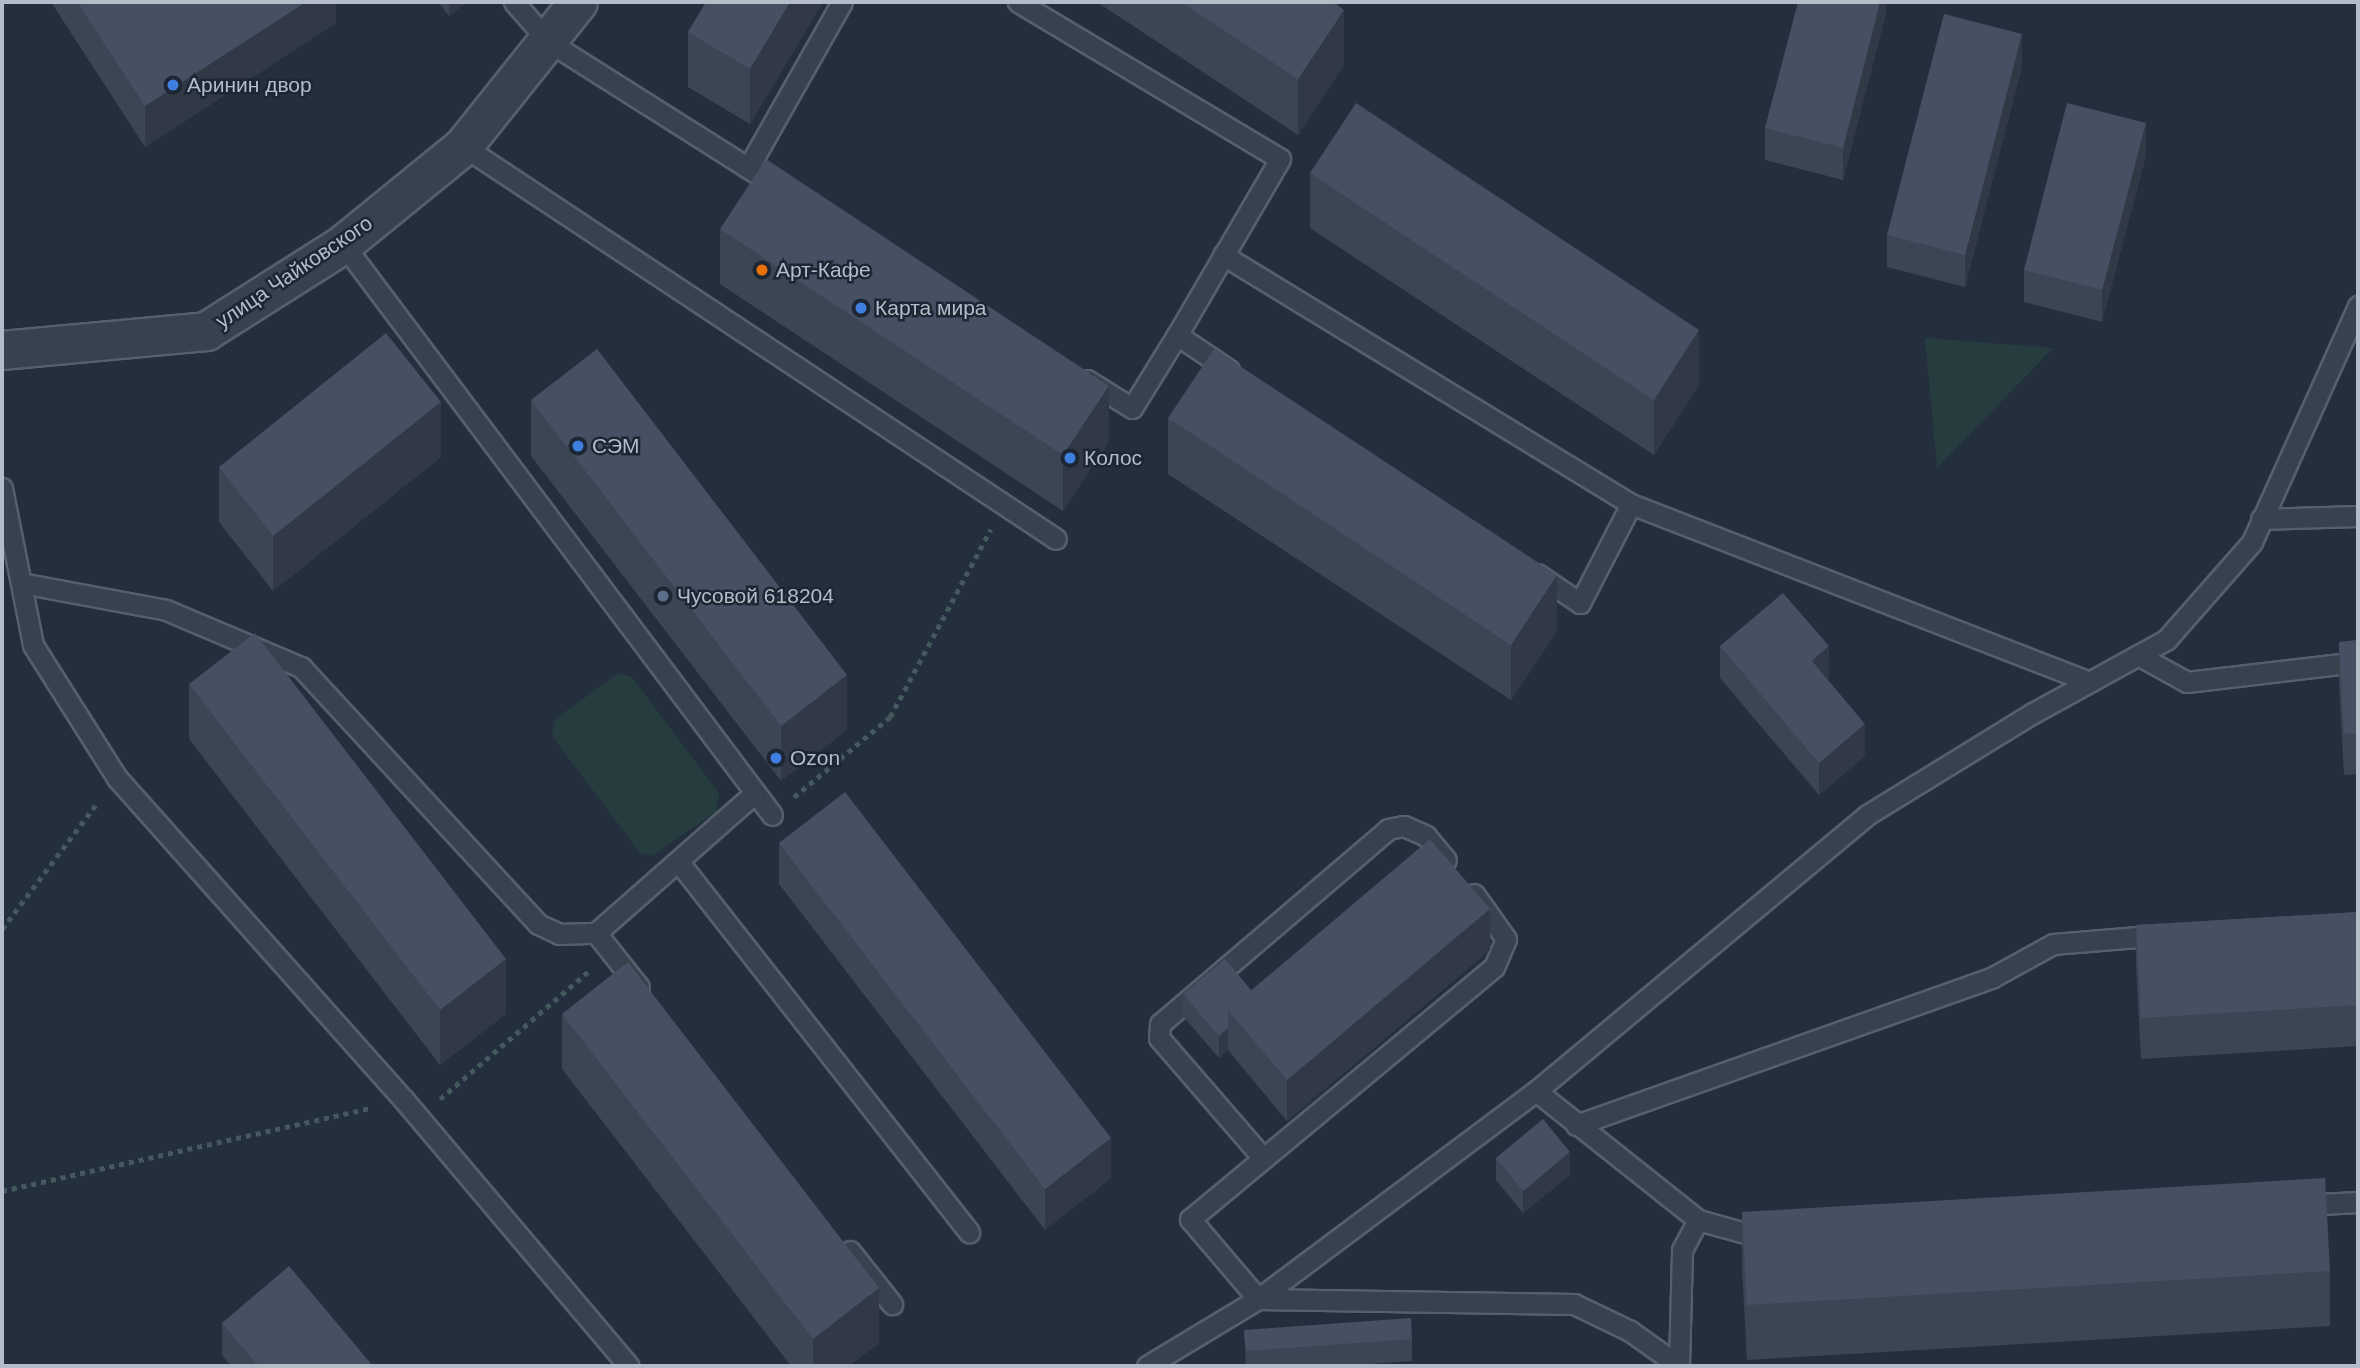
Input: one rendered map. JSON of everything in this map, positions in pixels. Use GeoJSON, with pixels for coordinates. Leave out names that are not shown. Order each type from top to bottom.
{"type":"FeatureCollection","features":[{"type":"Feature","properties":{"kind":"street","name":"улица Чайковского"},"geometry":{"type":"LineString","coordinates":[[2,350],[206,331],[343,244],[463,146],[549,42],[578,2]]}},
{"type":"Feature","properties":{"kind":"lane"},"geometry":{"type":"LineString","coordinates":[[514,2],[549,42],[795,197]]}},
{"type":"Feature","properties":{"kind":"lane"},"geometry":{"type":"LineString","coordinates":[[748,168],[842,2]]}},
{"type":"Feature","properties":{"kind":"lane"},"geometry":{"type":"LineString","coordinates":[[1018,2],[1280,159],[1132,408],[1073,372]]}},
{"type":"Feature","properties":{"kind":"lane"},"geometry":{"type":"LineString","coordinates":[[463,146],[1056,539]]}},
{"type":"Feature","properties":{"kind":"lane"},"geometry":{"type":"LineString","coordinates":[[343,244],[772,815]]}},
{"type":"Feature","properties":{"kind":"lane"},"geometry":{"type":"LineString","coordinates":[[1223,255],[1632,504],[2089,682]]}},
{"type":"Feature","properties":{"kind":"lane"},"geometry":{"type":"LineString","coordinates":[[1146,1366],[1258,1299],[1536,1091],[1867,815],[2166,639],[2252,542],[2358,306]]}},
{"type":"Feature","properties":{"kind":"lane"},"geometry":{"type":"LineString","coordinates":[[1177,335],[1246,381]]}},
{"type":"Feature","properties":{"kind":"lane"},"geometry":{"type":"LineString","coordinates":[[2,488],[33,645],[117,778],[404,1100],[629,1366]]}},
{"type":"Feature","properties":{"kind":"lane"},"geometry":{"type":"LineString","coordinates":[[1523,565],[1580,603],[1632,504]]}},
{"type":"Feature","properties":{"kind":"lane"},"geometry":{"type":"LineString","coordinates":[[2262,519],[2358,516]]}},
{"type":"Feature","properties":{"kind":"lane"},"geometry":{"type":"LineString","coordinates":[[21,583],[166,610],[301,667],[538,924],[559,934],[596,933],[755,793]]}},
{"type":"Feature","properties":{"kind":"lane"},"geometry":{"type":"LineString","coordinates":[[2138,655],[2187,682],[2358,662]]}},
{"type":"Feature","properties":{"kind":"lane"},"geometry":{"type":"LineString","coordinates":[[1263,1158],[1159,1038],[1160,1024],[1388,829],[1404,826],[1426,836],[1506,939],[1494,967],[1190,1219],[1258,1299],[1574,1304],[1630,1331],[1679,1366]]}},
{"type":"Feature","properties":{"kind":"lane"},"geometry":{"type":"LineString","coordinates":[[678,862],[970,1232]]}},
{"type":"Feature","properties":{"kind":"lane"},"geometry":{"type":"LineString","coordinates":[[596,933],[649,998]]}},
{"type":"Feature","properties":{"kind":"lane"},"geometry":{"type":"LineString","coordinates":[[1576,1125],[1993,978],[2053,944],[2178,934]]}},
{"type":"Feature","properties":{"kind":"lane"},"geometry":{"type":"LineString","coordinates":[[1536,1091],[1698,1220],[1752,1236],[1793,1233]]}},
{"type":"Feature","properties":{"kind":"lane"},"geometry":{"type":"LineString","coordinates":[[2276,1207],[2358,1202]]}},
{"type":"Feature","properties":{"kind":"lane"},"geometry":{"type":"LineString","coordinates":[[1679,1366],[1682,1250],[1698,1220]]}},
{"type":"Feature","properties":{"kind":"lane"},"geometry":{"type":"LineString","coordinates":[[840,1239],[892,1304]]}},
{"type":"Feature","properties":{"kind":"path"},"geometry":{"type":"LineString","coordinates":[[2,926],[117,778]]}},
{"type":"Feature","properties":{"kind":"green space"},"geometry":{"type":"Polygon","coordinates":[[[1925,338],[2053,348],[1937,468],[1925,338]]]}},
{"type":"Feature","properties":{"kind":"green space"},"geometry":{"type":"Polygon","coordinates":[[[619,673],[632,677],[719,793],[716,812],[652,856],[640,853],[552,736],[555,719],[619,673]]]}},
{"type":"Feature","properties":{"kind":"building"},"geometry":{"type":"Polygon","coordinates":[[[77,2],[306,2],[145,106],[77,2]]]}},
{"type":"Feature","properties":{"kind":"building"},"geometry":{"type":"Polygon","coordinates":[[[706,2],[790,2],[750,69],[688,32],[706,2]]]}},
{"type":"Feature","properties":{"kind":"building"},"geometry":{"type":"Polygon","coordinates":[[[1181,2],[1333,2],[1344,10],[1298,79],[1181,2]]]}},
{"type":"Feature","properties":{"kind":"building"},"geometry":{"type":"Polygon","coordinates":[[[1798,2],[1880,2],[1843,148],[1765,128],[1798,2]]]}},
{"type":"Feature","properties":{"kind":"building"},"geometry":{"type":"Polygon","coordinates":[[[1944,14],[2022,34],[1965,255],[1887,235],[1944,14]]]}},
{"type":"Feature","properties":{"kind":"building"},"geometry":{"type":"Polygon","coordinates":[[[1356,103],[1699,330],[1654,400],[1310,173],[1356,103]]]}},
{"type":"Feature","properties":{"kind":"building"},"geometry":{"type":"Polygon","coordinates":[[[2067,103],[2146,123],[2102,290],[2024,270],[2067,103]]]}},
{"type":"Feature","properties":{"kind":"building"},"geometry":{"type":"Polygon","coordinates":[[[766,159],[1109,386],[1063,455],[720,229],[766,159]]]}},
{"type":"Feature","properties":{"kind":"building"},"geometry":{"type":"Polygon","coordinates":[[[386,333],[441,402],[273,536],[219,467],[386,333]]]}},
{"type":"Feature","properties":{"kind":"building"},"geometry":{"type":"Polygon","coordinates":[[[597,349],[847,675],[781,726],[531,400],[597,349]]]}},
{"type":"Feature","properties":{"kind":"building"},"geometry":{"type":"Polygon","coordinates":[[[1214,349],[1557,575],[1511,645],[1168,418],[1214,349]]]}},
{"type":"Feature","properties":{"kind":"building"},"geometry":{"type":"Polygon","coordinates":[[[1783,593],[1829,646],[1812,661],[1865,724],[1819,763],[1720,646],[1783,593]]]}},
{"type":"Feature","properties":{"kind":"building"},"geometry":{"type":"Polygon","coordinates":[[[255,633],[506,959],[440,1010],[189,684],[255,633]]]}},
{"type":"Feature","properties":{"kind":"building"},"geometry":{"type":"Polygon","coordinates":[[[2358,640],[2358,733],[2344,734],[2339,642],[2358,640]]]}},
{"type":"Feature","properties":{"kind":"building"},"geometry":{"type":"Polygon","coordinates":[[[845,792],[1111,1138],[1045,1189],[779,843],[845,792]]]}},
{"type":"Feature","properties":{"kind":"building"},"geometry":{"type":"Polygon","coordinates":[[[1430,839],[1490,909],[1287,1080],[1228,1010],[1430,839]]]}},
{"type":"Feature","properties":{"kind":"building"},"geometry":{"type":"Polygon","coordinates":[[[2358,912],[2358,1005],[2141,1018],[2136,925],[2358,912]]]}},
{"type":"Feature","properties":{"kind":"building"},"geometry":{"type":"Polygon","coordinates":[[[1225,959],[1251,990],[1228,1010],[1228,1028],[1219,1036],[1183,994],[1225,959]]]}},
{"type":"Feature","properties":{"kind":"building"},"geometry":{"type":"Polygon","coordinates":[[[628,962],[879,1288],[813,1339],[562,1014],[628,962]]]}},
{"type":"Feature","properties":{"kind":"building"},"geometry":{"type":"Polygon","coordinates":[[[1543,1119],[1570,1152],[1523,1191],[1496,1158],[1543,1119]]]}},
{"type":"Feature","properties":{"kind":"building"},"geometry":{"type":"Polygon","coordinates":[[[2325,1178],[2330,1271],[1747,1305],[1742,1212],[2325,1178]]]}},
{"type":"Feature","properties":{"kind":"building"},"geometry":{"type":"Polygon","coordinates":[[[289,1266],[373,1366],[258,1366],[222,1323],[289,1266]]]}},
{"type":"Feature","properties":{"kind":"building"},"geometry":{"type":"Polygon","coordinates":[[[1411,1318],[1412,1339],[1246,1351],[1244,1330],[1411,1318]]]}},
{"type":"Feature","properties":{"kind":"place","name":"Аринин двор"},"geometry":{"type":"Point","coordinates":[173,85]}},
{"type":"Feature","properties":{"kind":"place","name":"Арт-Кафе"},"geometry":{"type":"Point","coordinates":[762,270]}},
{"type":"Feature","properties":{"kind":"place","name":"Карта мира"},"geometry":{"type":"Point","coordinates":[861,308]}},
{"type":"Feature","properties":{"kind":"place","name":"СЭМ"},"geometry":{"type":"Point","coordinates":[578,446]}},
{"type":"Feature","properties":{"kind":"place","name":"Колос"},"geometry":{"type":"Point","coordinates":[1070,458]}},
{"type":"Feature","properties":{"kind":"place","name":"Чусовой 618204"},"geometry":{"type":"Point","coordinates":[663,596]}},
{"type":"Feature","properties":{"kind":"place","name":"Ozon"},"geometry":{"type":"Point","coordinates":[776,758]}}]}
